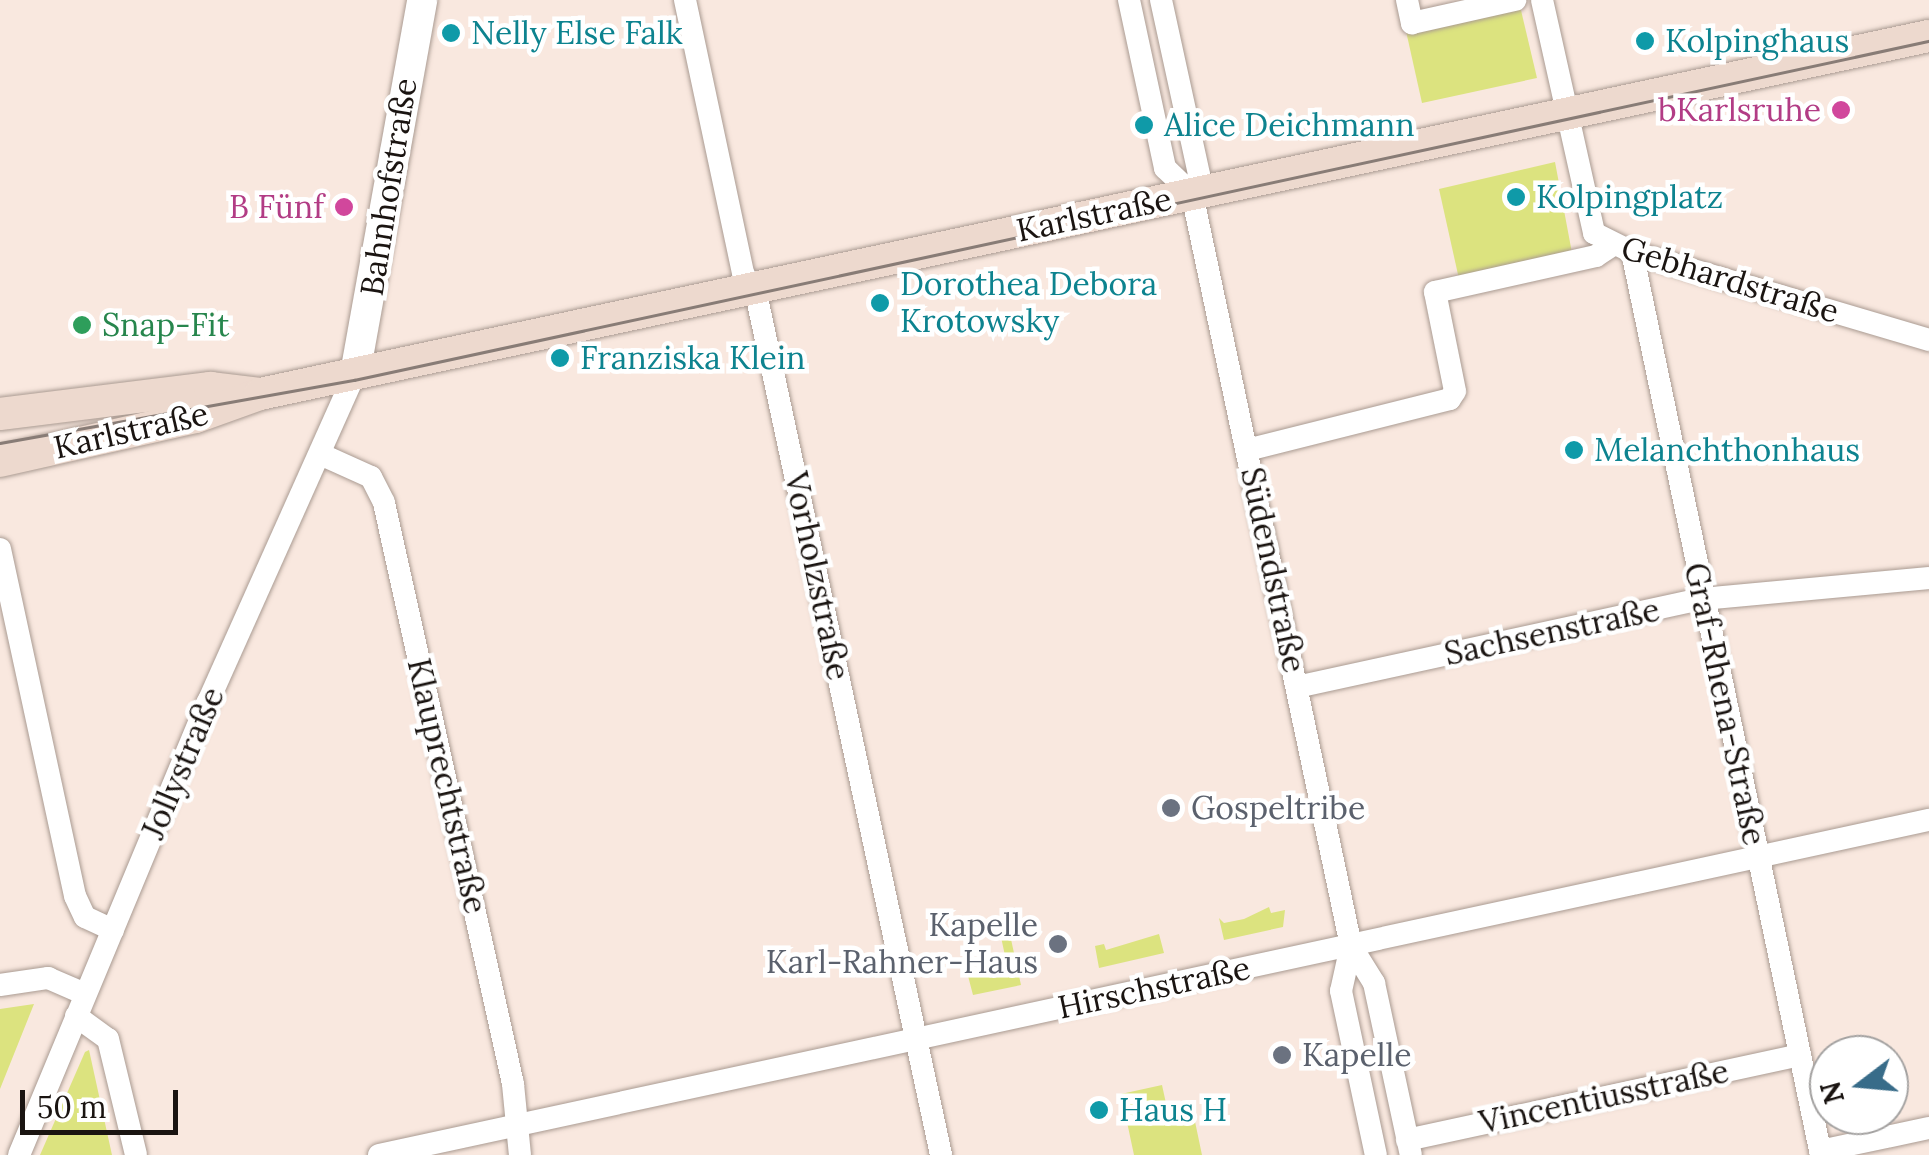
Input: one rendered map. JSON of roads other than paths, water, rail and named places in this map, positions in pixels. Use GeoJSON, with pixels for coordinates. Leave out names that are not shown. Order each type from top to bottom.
{"type":"FeatureCollection","features":[{"type":"Feature","properties":{"kind":"main road","name":"Karlstraße"},"geometry":{"type":"LineString","coordinates":[[0,460],[196,417],[260,394],[1929,36]]}},
{"type":"Feature","properties":{"kind":"main road","name":"Karlstraße"},"geometry":{"type":"LineString","coordinates":[[0,414],[210,388],[260,394]]}},
{"type":"Feature","properties":{"kind":"street","name":"Bahnhofstraße"},"geometry":{"type":"LineString","coordinates":[[355,374],[422,0]]}},
{"type":"Feature","properties":{"kind":"street","name":"Vorholzstraße"},"geometry":{"type":"LineString","coordinates":[[685,0],[743,273],[752,288],[941,1155]]}},
{"type":"Feature","properties":{"kind":"street","name":"Südendstraße"},"geometry":{"type":"LineString","coordinates":[[1129,0],[1165,168],[1192,194],[1352,946],[1374,983],[1409,1148]]}},
{"type":"Feature","properties":{"kind":"street","name":"Südendstraße"},"geometry":{"type":"LineString","coordinates":[[1161,0],[1200,176],[1192,194]]}},
{"type":"Feature","properties":{"kind":"street"},"geometry":{"type":"LineString","coordinates":[[1407,0],[1412,23],[1516,0]]}},
{"type":"Feature","properties":{"kind":"street","name":"Gebhardstraße"},"geometry":{"type":"LineString","coordinates":[[1542,0],[1590,225],[1623,249],[1929,340]]}},
{"type":"Feature","properties":{"kind":"street"},"geometry":{"type":"LineString","coordinates":[[1146,82],[1178,75]]}},
{"type":"Feature","properties":{"kind":"street"},"geometry":{"type":"LineString","coordinates":[[1248,450],[1450,399],[1454,383],[1436,292],[1623,249]]}},
{"type":"Feature","properties":{"kind":"street","name":"Graf-Rhena-Straße"},"geometry":{"type":"LineString","coordinates":[[1623,249],[1821,1153]]}},
{"type":"Feature","properties":{"kind":"street","name":"Jollystraße"},"geometry":{"type":"LineString","coordinates":[[18,1155],[355,374]]}},
{"type":"Feature","properties":{"kind":"street","name":"Klauprechtstraße"},"geometry":{"type":"LineString","coordinates":[[320,454],[363,472],[380,490],[514,1084],[520,1155]]}},
{"type":"Feature","properties":{"kind":"street"},"geometry":{"type":"LineString","coordinates":[[0,549],[75,896],[85,917],[113,930]]}},
{"type":"Feature","properties":{"kind":"street","name":"Sachsenstraße"},"geometry":{"type":"LineString","coordinates":[[1297,687],[1702,599],[1929,578]]}},
{"type":"Feature","properties":{"kind":"street","name":"Hirschstraße"},"geometry":{"type":"LineString","coordinates":[[379,1155],[1929,820]]}},
{"type":"Feature","properties":{"kind":"street","name":"Südendstraße"},"geometry":{"type":"LineString","coordinates":[[1352,946],[1341,991],[1376,1155]]}},
{"type":"Feature","properties":{"kind":"street"},"geometry":{"type":"LineString","coordinates":[[0,985],[48,978],[85,994]]}},
{"type":"Feature","properties":{"kind":"street"},"geometry":{"type":"LineString","coordinates":[[76,1016],[108,1039],[136,1155]]}},
{"type":"Feature","properties":{"kind":"street","name":"Vincentiusstraße"},"geometry":{"type":"LineString","coordinates":[[1409,1148],[1800,1054]]}},
{"type":"Feature","properties":{"kind":"street"},"geometry":{"type":"LineString","coordinates":[[1821,1153],[1929,1128]]}},
{"type":"Feature","properties":{"kind":"tram line"},"geometry":{"type":"LineString","coordinates":[[0,443],[354,380],[1929,41]]}},
{"type":"Feature","properties":{"kind":"place","name":"Nelly Else Falk"},"geometry":{"type":"Point","coordinates":[451,33]}},
{"type":"Feature","properties":{"kind":"place","name":"Kolpinghaus"},"geometry":{"type":"Point","coordinates":[1645,41]}},
{"type":"Feature","properties":{"kind":"place","name":"bKarlsruhe"},"geometry":{"type":"Point","coordinates":[1841,110]}},
{"type":"Feature","properties":{"kind":"place","name":"Alice Deichmann"},"geometry":{"type":"Point","coordinates":[1144,125]}},
{"type":"Feature","properties":{"kind":"place","name":"Kolpingplatz"},"geometry":{"type":"Point","coordinates":[1516,197]}},
{"type":"Feature","properties":{"kind":"place","name":"B Fünf"},"geometry":{"type":"Point","coordinates":[344,207]}},
{"type":"Feature","properties":{"kind":"place","name":"Dorothea Debora Krotowsky"},"geometry":{"type":"Point","coordinates":[880,303]}},
{"type":"Feature","properties":{"kind":"place","name":"Snap-Fit"},"geometry":{"type":"Point","coordinates":[82,325]}},
{"type":"Feature","properties":{"kind":"place","name":"Franziska Klein"},"geometry":{"type":"Point","coordinates":[560,358]}},
{"type":"Feature","properties":{"kind":"place","name":"Melanchthonhaus"},"geometry":{"type":"Point","coordinates":[1574,450]}},
{"type":"Feature","properties":{"kind":"place","name":"Gospeltribe"},"geometry":{"type":"Point","coordinates":[1171,808]}},
{"type":"Feature","properties":{"kind":"place","name":"Kapelle Karl-Rahner-Haus"},"geometry":{"type":"Point","coordinates":[1058,944]}},
{"type":"Feature","properties":{"kind":"place","name":"Kapelle"},"geometry":{"type":"Point","coordinates":[1282,1055]}},
{"type":"Feature","properties":{"kind":"place","name":"Haus H"},"geometry":{"type":"Point","coordinates":[1099,1110]}}]}
